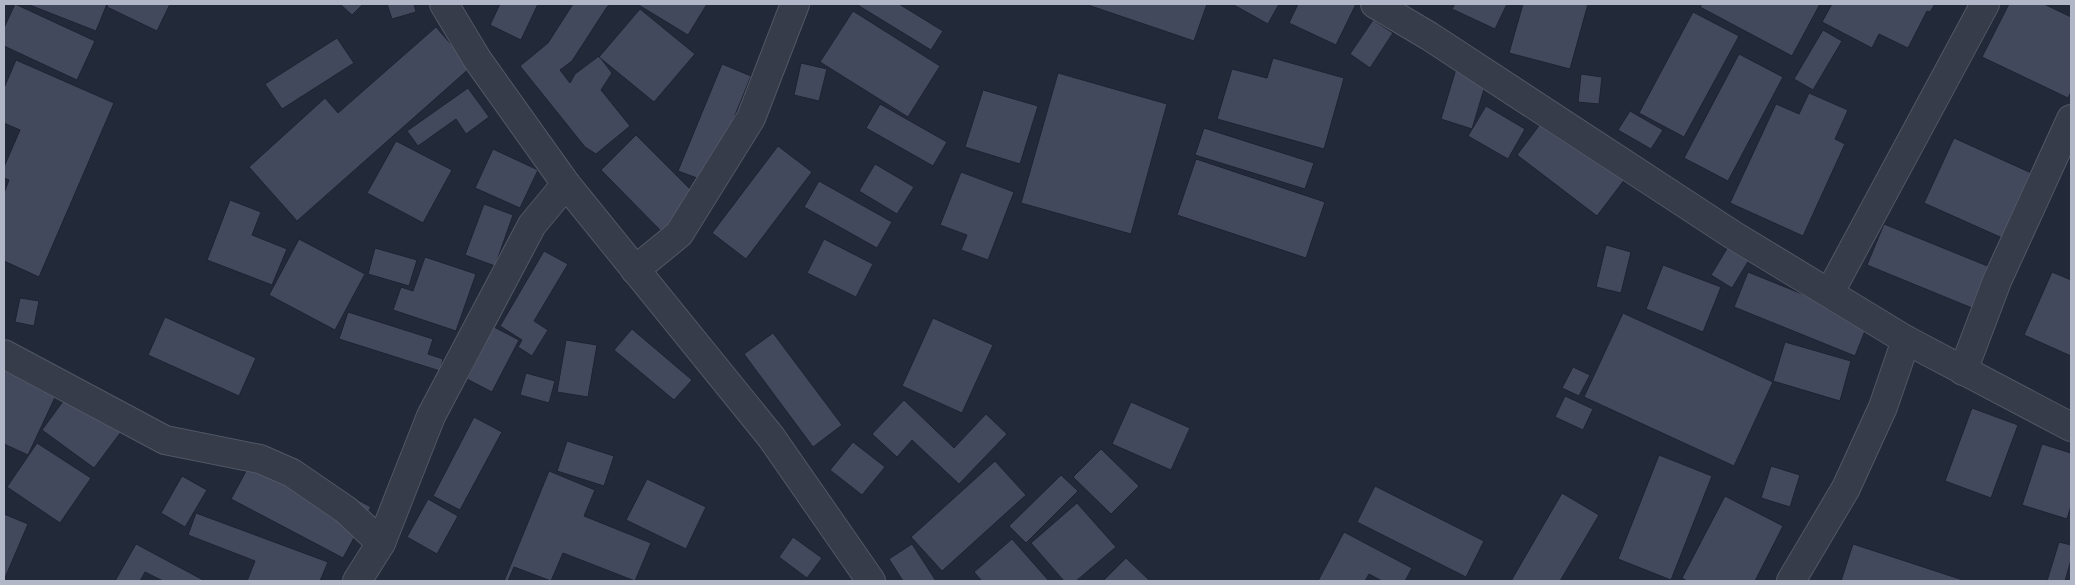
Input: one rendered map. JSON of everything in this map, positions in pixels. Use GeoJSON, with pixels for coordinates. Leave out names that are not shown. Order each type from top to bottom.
{"type":"FeatureCollection","features":[{"type":"Feature","properties":{"kind":"street"},"geometry":{"type":"LineString","coordinates":[[444,4],[477,59],[566,184],[771,437],[871,581]]}},
{"type":"Feature","properties":{"kind":"street"},"geometry":{"type":"LineString","coordinates":[[635,270],[679,234],[751,118],[795,4]]}},
{"type":"Feature","properties":{"kind":"street"},"geometry":{"type":"LineString","coordinates":[[1375,4],[1429,36],[1733,235],[1830,292],[1906,340],[2071,427]]}},
{"type":"Feature","properties":{"kind":"street"},"geometry":{"type":"LineString","coordinates":[[1830,292],[1985,4]]}},
{"type":"Feature","properties":{"kind":"street"},"geometry":{"type":"LineString","coordinates":[[1963,371],[1997,281],[2071,119]]}},
{"type":"Feature","properties":{"kind":"street"},"geometry":{"type":"LineString","coordinates":[[357,581],[381,543],[431,416],[532,224],[566,184]]}},
{"type":"Feature","properties":{"kind":"street"},"geometry":{"type":"LineString","coordinates":[[1791,581],[1846,488],[1883,407],[1906,340]]}},
{"type":"Feature","properties":{"kind":"street"},"geometry":{"type":"LineString","coordinates":[[4,354],[165,440],[260,459],[292,474],[346,510],[381,543]]}},
{"type":"Feature","properties":{"kind":"building"},"geometry":{"type":"Polygon","coordinates":[[[15,4],[95,41],[77,80],[4,46],[4,28],[15,4]]]}},
{"type":"Feature","properties":{"kind":"building"},"geometry":{"type":"Polygon","coordinates":[[[27,4],[107,4],[96,31],[27,4]]]}},
{"type":"Feature","properties":{"kind":"building"},"geometry":{"type":"Polygon","coordinates":[[[108,4],[170,4],[157,31],[107,7],[108,4]]]}},
{"type":"Feature","properties":{"kind":"building"},"geometry":{"type":"Polygon","coordinates":[[[340,4],[363,4],[352,15],[340,4]]]}},
{"type":"Feature","properties":{"kind":"building"},"geometry":{"type":"Polygon","coordinates":[[[387,4],[414,4],[416,12],[392,19],[387,4]]]}},
{"type":"Feature","properties":{"kind":"building"},"geometry":{"type":"Polygon","coordinates":[[[500,4],[538,4],[521,40],[490,25],[500,4]]]}},
{"type":"Feature","properties":{"kind":"building"},"geometry":{"type":"Polygon","coordinates":[[[573,4],[611,4],[607,7],[572,61],[560,70],[570,83],[575,74],[599,56],[612,73],[601,90],[630,126],[596,154],[585,147],[520,66],[548,43],[573,4]]]}},
{"type":"Feature","properties":{"kind":"building"},"geometry":{"type":"Polygon","coordinates":[[[637,4],[707,4],[688,35],[637,4]]]}},
{"type":"Feature","properties":{"kind":"building"},"geometry":{"type":"Polygon","coordinates":[[[856,4],[899,4],[943,31],[931,50],[856,4]]]}},
{"type":"Feature","properties":{"kind":"building"},"geometry":{"type":"Polygon","coordinates":[[[1085,4],[1207,4],[1194,41],[1085,4]]]}},
{"type":"Feature","properties":{"kind":"building"},"geometry":{"type":"Polygon","coordinates":[[[1232,4],[1279,4],[1268,24],[1232,4]]]}},
{"type":"Feature","properties":{"kind":"building"},"geometry":{"type":"Polygon","coordinates":[[[1298,4],[1356,4],[1336,45],[1289,23],[1298,4]]]}},
{"type":"Feature","properties":{"kind":"building"},"geometry":{"type":"Polygon","coordinates":[[[1455,4],[1507,4],[1495,29],[1452,9],[1455,4]]]}},
{"type":"Feature","properties":{"kind":"building"},"geometry":{"type":"Polygon","coordinates":[[[1523,4],[1588,4],[1570,69],[1509,53],[1523,4]]]}},
{"type":"Feature","properties":{"kind":"building"},"geometry":{"type":"Polygon","coordinates":[[[1702,4],[1820,4],[1792,56],[1700,7],[1702,4]]]}},
{"type":"Feature","properties":{"kind":"building"},"geometry":{"type":"Polygon","coordinates":[[[1832,4],[1935,4],[1930,12],[1927,11],[1908,48],[1879,34],[1872,48],[1822,22],[1832,4]]]}},
{"type":"Feature","properties":{"kind":"building"},"geometry":{"type":"Polygon","coordinates":[[[2009,4],[2044,4],[2071,17],[2071,92],[2068,98],[1982,57],[2009,4]]]}},
{"type":"Feature","properties":{"kind":"building"},"geometry":{"type":"Polygon","coordinates":[[[640,9],[695,54],[654,102],[599,57],[640,9]]]}},
{"type":"Feature","properties":{"kind":"building"},"geometry":{"type":"Polygon","coordinates":[[[853,11],[940,66],[908,117],[820,62],[853,11]]]}},
{"type":"Feature","properties":{"kind":"building"},"geometry":{"type":"Polygon","coordinates":[[[1693,12],[1739,36],[1684,137],[1639,113],[1693,12]]]}},
{"type":"Feature","properties":{"kind":"building"},"geometry":{"type":"Polygon","coordinates":[[[1373,20],[1393,33],[1370,68],[1350,54],[1373,20]]]}},
{"type":"Feature","properties":{"kind":"building"},"geometry":{"type":"Polygon","coordinates":[[[436,27],[471,67],[297,221],[249,167],[325,98],[338,113],[436,27]]]}},
{"type":"Feature","properties":{"kind":"building"},"geometry":{"type":"Polygon","coordinates":[[[1823,30],[1842,41],[1813,90],[1794,79],[1823,30]]]}},
{"type":"Feature","properties":{"kind":"building"},"geometry":{"type":"Polygon","coordinates":[[[337,38],[354,63],[282,109],[265,84],[337,38]]]}},
{"type":"Feature","properties":{"kind":"building"},"geometry":{"type":"Polygon","coordinates":[[[1739,54],[1783,77],[1728,181],[1684,158],[1739,54]]]}},
{"type":"Feature","properties":{"kind":"building"},"geometry":{"type":"Polygon","coordinates":[[[1273,58],[1344,78],[1324,149],[1217,119],[1232,69],[1267,78],[1273,58]]]}},
{"type":"Feature","properties":{"kind":"building"},"geometry":{"type":"Polygon","coordinates":[[[16,60],[114,103],[39,277],[4,261],[4,193],[9,180],[4,178],[4,167],[20,130],[4,123],[4,88],[16,60]]]}},
{"type":"Feature","properties":{"kind":"building"},"geometry":{"type":"Polygon","coordinates":[[[801,63],[827,69],[819,101],[794,95],[801,63]]]}},
{"type":"Feature","properties":{"kind":"building"},"geometry":{"type":"Polygon","coordinates":[[[722,64],[751,76],[708,182],[678,171],[722,64]]]}},
{"type":"Feature","properties":{"kind":"building"},"geometry":{"type":"Polygon","coordinates":[[[1456,69],[1487,79],[1472,129],[1441,119],[1456,69]]]}},
{"type":"Feature","properties":{"kind":"building"},"geometry":{"type":"Polygon","coordinates":[[[1058,73],[1167,104],[1131,234],[1021,203],[1058,73]]]}},
{"type":"Feature","properties":{"kind":"building"},"geometry":{"type":"Polygon","coordinates":[[[1581,74],[1602,77],[1599,104],[1578,102],[1581,74]]]}},
{"type":"Feature","properties":{"kind":"building"},"geometry":{"type":"Polygon","coordinates":[[[468,88],[489,117],[466,134],[456,119],[418,146],[407,131],[468,88]]]}},
{"type":"Feature","properties":{"kind":"building"},"geometry":{"type":"Polygon","coordinates":[[[983,90],[1038,106],[1020,164],[965,147],[983,90]]]}},
{"type":"Feature","properties":{"kind":"building"},"geometry":{"type":"Polygon","coordinates":[[[1809,93],[1848,110],[1835,139],[1845,144],[1803,236],[1730,203],[1776,104],[1799,114],[1809,93]]]}},
{"type":"Feature","properties":{"kind":"building"},"geometry":{"type":"Polygon","coordinates":[[[880,104],[947,142],[933,166],[866,128],[880,104]]]}},
{"type":"Feature","properties":{"kind":"building"},"geometry":{"type":"Polygon","coordinates":[[[1486,106],[1525,129],[1508,159],[1468,136],[1486,106]]]}},
{"type":"Feature","properties":{"kind":"building"},"geometry":{"type":"Polygon","coordinates":[[[1630,111],[1663,130],[1651,149],[1618,130],[1630,111]]]}},
{"type":"Feature","properties":{"kind":"building"},"geometry":{"type":"Polygon","coordinates":[[[1544,119],[1625,179],[1597,216],[1517,155],[1544,119]]]}},
{"type":"Feature","properties":{"kind":"building"},"geometry":{"type":"Polygon","coordinates":[[[1204,128],[1314,163],[1305,189],[1195,155],[1204,128]]]}},
{"type":"Feature","properties":{"kind":"building"},"geometry":{"type":"Polygon","coordinates":[[[636,135],[698,197],[662,232],[601,170],[636,135]]]}},
{"type":"Feature","properties":{"kind":"building"},"geometry":{"type":"Polygon","coordinates":[[[1954,138],[2038,176],[2009,241],[1924,203],[1954,138]]]}},
{"type":"Feature","properties":{"kind":"building"},"geometry":{"type":"Polygon","coordinates":[[[396,141],[452,170],[423,223],[367,193],[396,141]]]}},
{"type":"Feature","properties":{"kind":"building"},"geometry":{"type":"Polygon","coordinates":[[[778,146],[812,172],[746,259],[712,233],[778,146]]]}},
{"type":"Feature","properties":{"kind":"building"},"geometry":{"type":"Polygon","coordinates":[[[493,149],[538,170],[520,208],[475,188],[493,149]]]}},
{"type":"Feature","properties":{"kind":"building"},"geometry":{"type":"Polygon","coordinates":[[[1196,159],[1325,202],[1306,258],[1177,215],[1196,159]]]}},
{"type":"Feature","properties":{"kind":"building"},"geometry":{"type":"Polygon","coordinates":[[[875,164],[914,187],[897,214],[859,191],[875,164]]]}},
{"type":"Feature","properties":{"kind":"building"},"geometry":{"type":"Polygon","coordinates":[[[961,172],[1014,192],[988,260],[961,250],[967,235],[940,225],[961,172]]]}},
{"type":"Feature","properties":{"kind":"building"},"geometry":{"type":"Polygon","coordinates":[[[819,181],[892,222],[877,248],[804,207],[819,181]]]}},
{"type":"Feature","properties":{"kind":"building"},"geometry":{"type":"Polygon","coordinates":[[[230,200],[261,212],[252,235],[287,249],[272,285],[207,260],[230,200]]]}},
{"type":"Feature","properties":{"kind":"building"},"geometry":{"type":"Polygon","coordinates":[[[484,204],[513,215],[495,266],[465,255],[484,204]]]}},
{"type":"Feature","properties":{"kind":"building"},"geometry":{"type":"Polygon","coordinates":[[[1884,224],[1990,267],[1972,308],[1867,265],[1884,224]]]}},
{"type":"Feature","properties":{"kind":"building"},"geometry":{"type":"Polygon","coordinates":[[[299,239],[365,274],[335,330],[269,295],[299,239]]]}},
{"type":"Feature","properties":{"kind":"building"},"geometry":{"type":"Polygon","coordinates":[[[824,239],[873,264],[856,297],[807,273],[824,239]]]}},
{"type":"Feature","properties":{"kind":"building"},"geometry":{"type":"Polygon","coordinates":[[[1731,242],[1752,255],[1732,288],[1711,275],[1731,242]]]}},
{"type":"Feature","properties":{"kind":"building"},"geometry":{"type":"Polygon","coordinates":[[[1606,245],[1631,252],[1621,293],[1596,287],[1606,245]]]}},
{"type":"Feature","properties":{"kind":"building"},"geometry":{"type":"Polygon","coordinates":[[[375,248],[417,260],[409,286],[368,274],[375,248]]]}},
{"type":"Feature","properties":{"kind":"building"},"geometry":{"type":"Polygon","coordinates":[[[544,251],[568,264],[534,321],[548,330],[532,356],[518,347],[522,340],[500,326],[544,251]]]}},
{"type":"Feature","properties":{"kind":"building"},"geometry":{"type":"Polygon","coordinates":[[[425,257],[476,274],[456,331],[393,310],[401,287],[413,291],[425,257]]]}},
{"type":"Feature","properties":{"kind":"building"},"geometry":{"type":"Polygon","coordinates":[[[1663,265],[1721,287],[1703,332],[1646,309],[1663,265]]]}},
{"type":"Feature","properties":{"kind":"building"},"geometry":{"type":"Polygon","coordinates":[[[1748,272],[1869,321],[1855,356],[1734,307],[1748,272]]]}},
{"type":"Feature","properties":{"kind":"building"},"geometry":{"type":"Polygon","coordinates":[[[2052,272],[2071,280],[2071,356],[2024,335],[2052,272]]]}},
{"type":"Feature","properties":{"kind":"building"},"geometry":{"type":"Polygon","coordinates":[[[20,298],[39,301],[34,326],[15,322],[20,298]]]}},
{"type":"Feature","properties":{"kind":"building"},"geometry":{"type":"Polygon","coordinates":[[[348,312],[433,339],[428,354],[443,359],[440,371],[339,339],[348,312]]]}},
{"type":"Feature","properties":{"kind":"building"},"geometry":{"type":"Polygon","coordinates":[[[1623,313],[1773,382],[1734,466],[1584,397],[1623,313]]]}},
{"type":"Feature","properties":{"kind":"building"},"geometry":{"type":"Polygon","coordinates":[[[165,317],[256,358],[239,396],[148,355],[165,317]]]}},
{"type":"Feature","properties":{"kind":"building"},"geometry":{"type":"Polygon","coordinates":[[[933,318],[993,345],[962,413],[902,386],[933,318]]]}},
{"type":"Feature","properties":{"kind":"building"},"geometry":{"type":"Polygon","coordinates":[[[494,327],[519,340],[492,392],[467,379],[494,327]]]}},
{"type":"Feature","properties":{"kind":"building"},"geometry":{"type":"Polygon","coordinates":[[[632,329],[692,380],[674,400],[614,350],[632,329]]]}},
{"type":"Feature","properties":{"kind":"building"},"geometry":{"type":"Polygon","coordinates":[[[773,333],[842,425],[813,447],[744,354],[773,333]]]}},
{"type":"Feature","properties":{"kind":"building"},"geometry":{"type":"Polygon","coordinates":[[[566,340],[597,345],[588,397],[557,392],[566,340]]]}},
{"type":"Feature","properties":{"kind":"building"},"geometry":{"type":"Polygon","coordinates":[[[1785,342],[1851,361],[1840,401],[1773,381],[1785,342]]]}},
{"type":"Feature","properties":{"kind":"building"},"geometry":{"type":"Polygon","coordinates":[[[4,366],[58,391],[28,455],[4,444],[4,366]]]}},
{"type":"Feature","properties":{"kind":"building"},"geometry":{"type":"Polygon","coordinates":[[[1573,367],[1590,375],[1579,396],[1562,388],[1573,367]]]}},
{"type":"Feature","properties":{"kind":"building"},"geometry":{"type":"Polygon","coordinates":[[[526,373],[555,381],[549,403],[520,395],[526,373]]]}},
{"type":"Feature","properties":{"kind":"building"},"geometry":{"type":"Polygon","coordinates":[[[75,385],[127,424],[94,468],[42,430],[75,385]]]}},
{"type":"Feature","properties":{"kind":"building"},"geometry":{"type":"Polygon","coordinates":[[[1565,396],[1593,409],[1583,430],[1555,417],[1565,396]]]}},
{"type":"Feature","properties":{"kind":"building"},"geometry":{"type":"Polygon","coordinates":[[[904,400],[954,448],[986,414],[1007,434],[959,484],[912,440],[897,457],[872,434],[904,400]]]}},
{"type":"Feature","properties":{"kind":"building"},"geometry":{"type":"Polygon","coordinates":[[[1131,402],[1190,428],[1171,470],[1112,444],[1131,402]]]}},
{"type":"Feature","properties":{"kind":"building"},"geometry":{"type":"Polygon","coordinates":[[[1972,408],[2018,425],[1991,498],[1945,481],[1972,408]]]}},
{"type":"Feature","properties":{"kind":"building"},"geometry":{"type":"Polygon","coordinates":[[[474,417],[502,432],[460,510],[433,496],[474,417]]]}},
{"type":"Feature","properties":{"kind":"building"},"geometry":{"type":"Polygon","coordinates":[[[567,441],[614,456],[604,486],[557,471],[567,441]]]}},
{"type":"Feature","properties":{"kind":"building"},"geometry":{"type":"Polygon","coordinates":[[[853,442],[885,467],[862,495],[830,470],[853,442]]]}},
{"type":"Feature","properties":{"kind":"building"},"geometry":{"type":"Polygon","coordinates":[[[37,443],[91,478],[60,523],[7,487],[37,443]]]}},
{"type":"Feature","properties":{"kind":"building"},"geometry":{"type":"Polygon","coordinates":[[[2042,444],[2071,453],[2071,506],[2067,519],[2022,505],[2042,444]]]}},
{"type":"Feature","properties":{"kind":"building"},"geometry":{"type":"Polygon","coordinates":[[[259,447],[371,507],[343,558],[231,499],[259,447]]]}},
{"type":"Feature","properties":{"kind":"building"},"geometry":{"type":"Polygon","coordinates":[[[1101,449],[1139,486],[1111,514],[1073,477],[1101,449]]]}},
{"type":"Feature","properties":{"kind":"building"},"geometry":{"type":"Polygon","coordinates":[[[1659,455],[1712,476],[1671,580],[1618,559],[1659,455]]]}},
{"type":"Feature","properties":{"kind":"building"},"geometry":{"type":"Polygon","coordinates":[[[995,461],[1026,495],[942,571],[911,537],[995,461]]]}},
{"type":"Feature","properties":{"kind":"building"},"geometry":{"type":"Polygon","coordinates":[[[1771,466],[1800,475],[1790,507],[1761,498],[1771,466]]]}},
{"type":"Feature","properties":{"kind":"building"},"geometry":{"type":"Polygon","coordinates":[[[549,471],[595,490],[584,516],[651,543],[635,581],[563,553],[551,581],[514,567],[508,581],[504,581],[549,471]]]}},
{"type":"Feature","properties":{"kind":"building"},"geometry":{"type":"Polygon","coordinates":[[[1061,475],[1078,491],[1026,543],[1009,526],[1061,475]]]}},
{"type":"Feature","properties":{"kind":"building"},"geometry":{"type":"Polygon","coordinates":[[[182,476],[207,490],[185,527],[161,513],[182,476]]]}},
{"type":"Feature","properties":{"kind":"building"},"geometry":{"type":"Polygon","coordinates":[[[647,479],[706,507],[686,549],[626,520],[647,479]]]}},
{"type":"Feature","properties":{"kind":"building"},"geometry":{"type":"Polygon","coordinates":[[[1375,486],[1484,541],[1466,577],[1357,522],[1375,486]]]}},
{"type":"Feature","properties":{"kind":"building"},"geometry":{"type":"Polygon","coordinates":[[[1562,493],[1599,515],[1560,581],[1511,581],[1562,493]]]}},
{"type":"Feature","properties":{"kind":"building"},"geometry":{"type":"Polygon","coordinates":[[[1725,496],[1783,526],[1755,581],[1687,581],[1682,578],[1725,496]]]}},
{"type":"Feature","properties":{"kind":"building"},"geometry":{"type":"Polygon","coordinates":[[[428,499],[458,516],[437,554],[407,537],[428,499]]]}},
{"type":"Feature","properties":{"kind":"building"},"geometry":{"type":"Polygon","coordinates":[[[1077,503],[1116,547],[1076,581],[1064,581],[1031,543],[1077,503]]]}},
{"type":"Feature","properties":{"kind":"building"},"geometry":{"type":"Polygon","coordinates":[[[196,513],[328,562],[320,581],[247,581],[255,561],[188,535],[196,513]]]}},
{"type":"Feature","properties":{"kind":"building"},"geometry":{"type":"Polygon","coordinates":[[[4,514],[28,524],[4,580],[4,514]]]}},
{"type":"Feature","properties":{"kind":"building"},"geometry":{"type":"Polygon","coordinates":[[[1344,532],[1412,568],[1405,581],[1382,581],[1369,574],[1365,581],[1318,581],[1344,532]]]}},
{"type":"Feature","properties":{"kind":"building"},"geometry":{"type":"Polygon","coordinates":[[[793,537],[822,558],[807,578],[779,557],[793,537]]]}},
{"type":"Feature","properties":{"kind":"building"},"geometry":{"type":"Polygon","coordinates":[[[1012,539],[1049,581],[982,581],[974,572],[1012,539]]]}},
{"type":"Feature","properties":{"kind":"building"},"geometry":{"type":"Polygon","coordinates":[[[2059,542],[2071,545],[2071,560],[2065,581],[2047,581],[2059,542]]]}},
{"type":"Feature","properties":{"kind":"building"},"geometry":{"type":"Polygon","coordinates":[[[136,544],[205,581],[163,581],[145,572],[140,581],[115,581],[136,544]]]}},
{"type":"Feature","properties":{"kind":"building"},"geometry":{"type":"Polygon","coordinates":[[[912,544],[936,581],[903,581],[889,559],[912,544]]]}},
{"type":"Feature","properties":{"kind":"building"},"geometry":{"type":"Polygon","coordinates":[[[1853,544],[1966,581],[1841,581],[1853,544]]]}},
{"type":"Feature","properties":{"kind":"building"},"geometry":{"type":"Polygon","coordinates":[[[1126,558],[1150,581],[1103,581],[1126,558]]]}}]}
